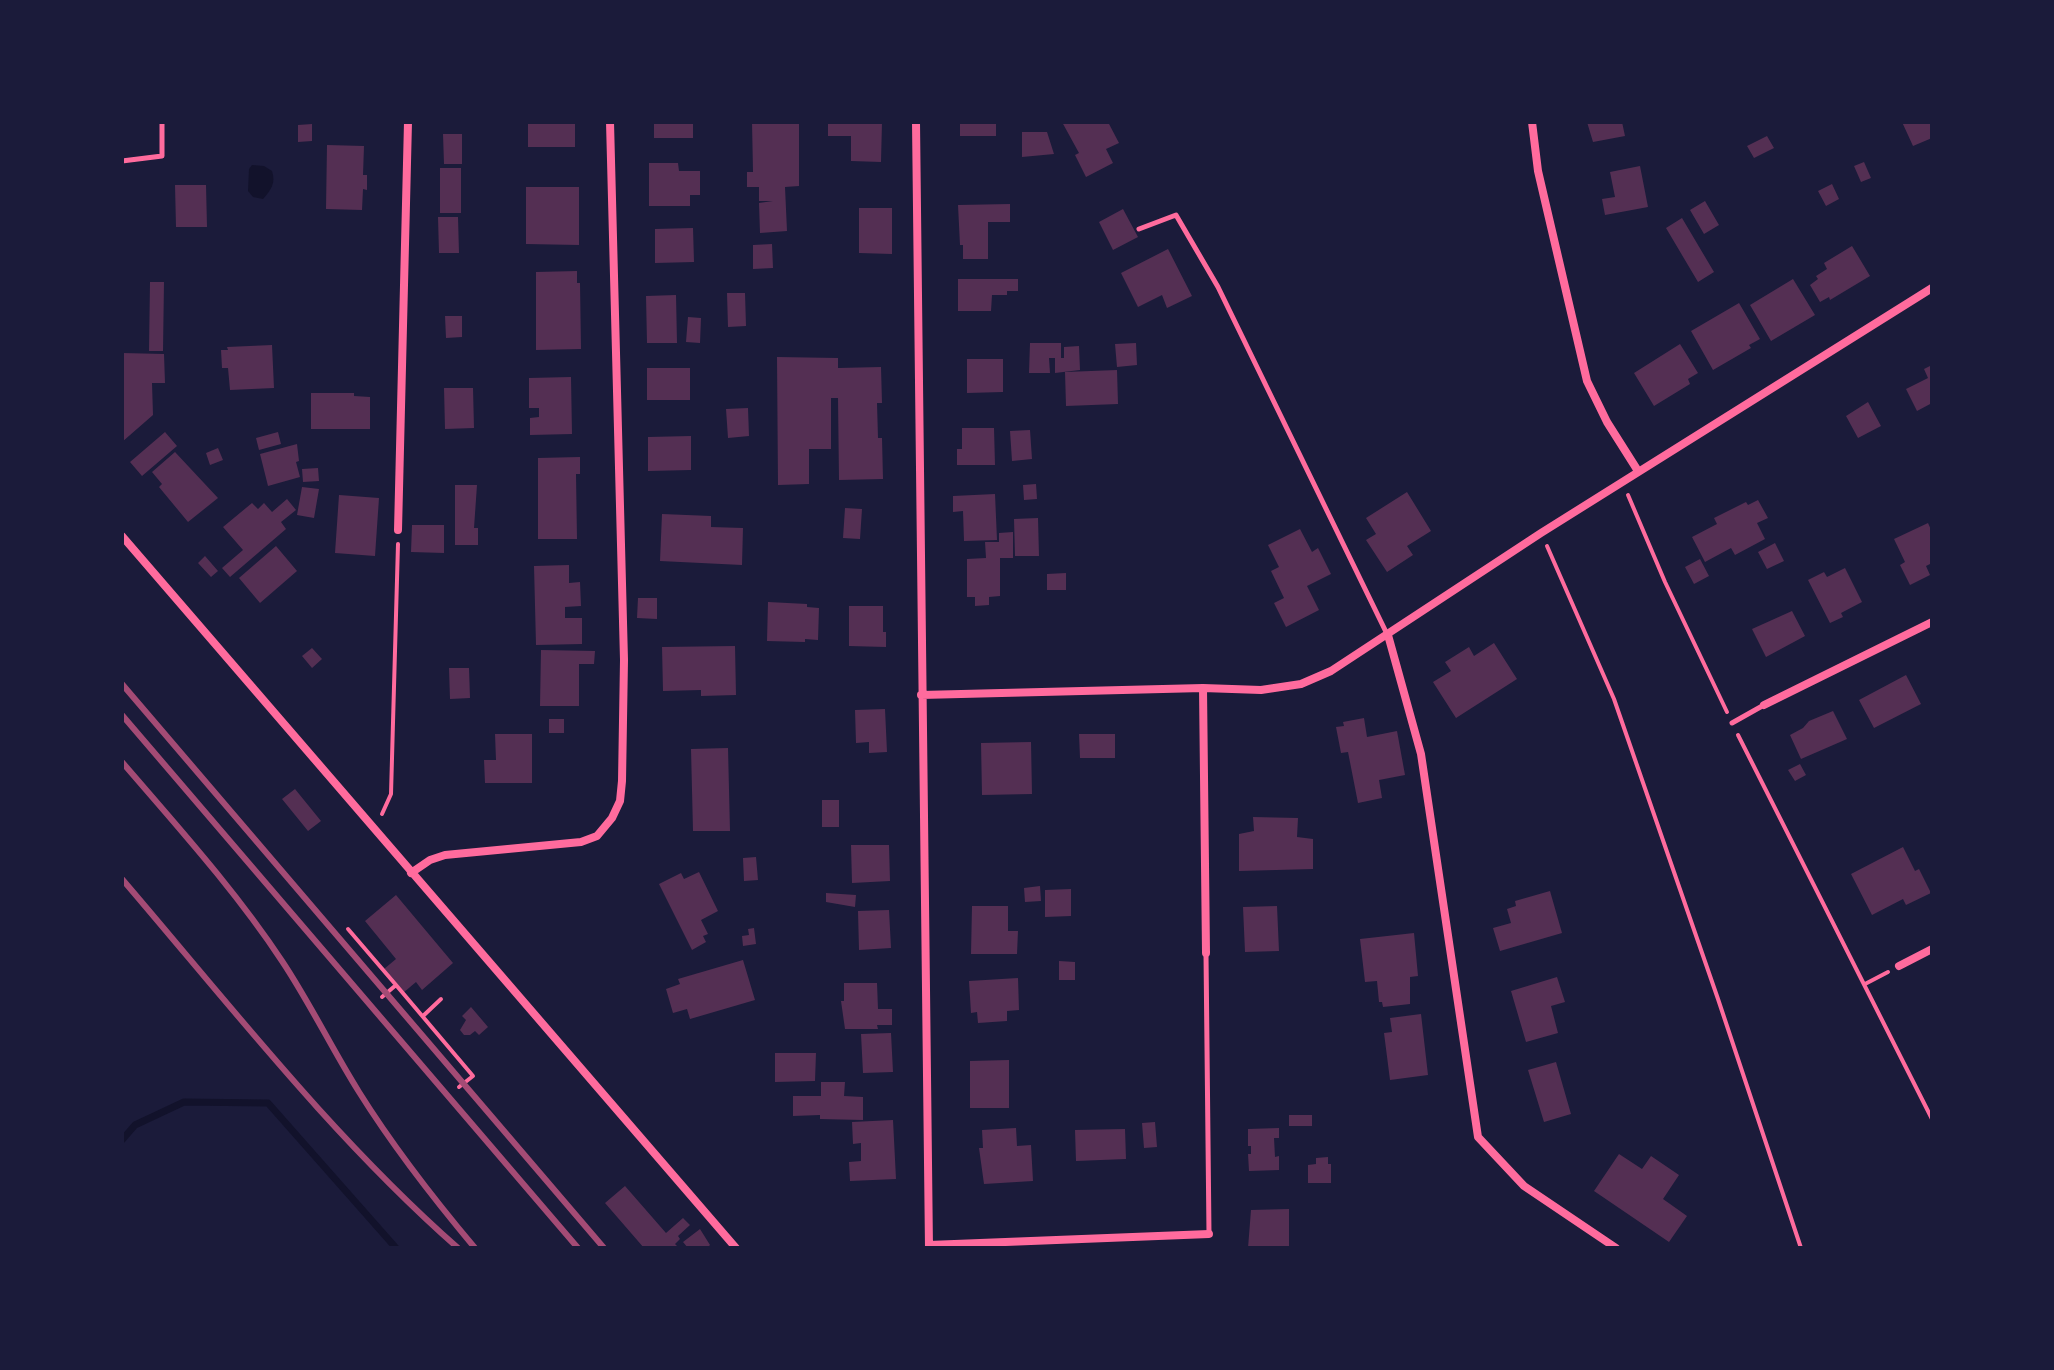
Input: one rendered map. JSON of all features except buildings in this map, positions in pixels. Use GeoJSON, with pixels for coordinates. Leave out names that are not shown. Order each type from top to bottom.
{"type":"FeatureCollection","features":[{"type":"Feature","properties":{"kind":"street"},"geometry":{"type":"LineString","coordinates":[[398,530],[408,122]]}},
{"type":"Feature","properties":{"kind":"street"},"geometry":{"type":"LineString","coordinates":[[411,873],[430,860],[445,855],[581,842],[597,836],[612,818],[620,801],[624,660],[610,122]]}},
{"type":"Feature","properties":{"kind":"street"},"geometry":{"type":"LineString","coordinates":[[916,122],[929,1246],[1209,1234]]}},
{"type":"Feature","properties":{"kind":"street"},"geometry":{"type":"LineString","coordinates":[[1532,122],[1538,171],[1587,381],[1607,422],[1638,471]]}},
{"type":"Feature","properties":{"kind":"street"},"geometry":{"type":"LineString","coordinates":[[921,695],[1203,688],[1261,690],[1301,684],[1331,671],[1622,481],[1932,288]]}},
{"type":"Feature","properties":{"kind":"street"},"geometry":{"type":"LineString","coordinates":[[122,536],[736,1248]]}},
{"type":"Feature","properties":{"kind":"street"},"geometry":{"type":"LineString","coordinates":[[1764,705],[1932,622]]}},
{"type":"Feature","properties":{"kind":"street"},"geometry":{"type":"LineString","coordinates":[[1388,635],[1421,754],[1478,1137],[1524,1186],[1616,1248]]}},
{"type":"Feature","properties":{"kind":"street"},"geometry":{"type":"LineString","coordinates":[[1203,688],[1206,953]]}},
{"type":"Feature","properties":{"kind":"street"},"geometry":{"type":"LineString","coordinates":[[1899,966],[1932,949]]}},
{"type":"Feature","properties":{"kind":"lane"},"geometry":{"type":"LineString","coordinates":[[122,161],[162,156],[162,122]]}},
{"type":"Feature","properties":{"kind":"lane"},"geometry":{"type":"LineString","coordinates":[[1139,229],[1176,215],[1218,287],[1388,635]]}},
{"type":"Feature","properties":{"kind":"lane"},"geometry":{"type":"LineString","coordinates":[[1732,723],[1764,705]]}},
{"type":"Feature","properties":{"kind":"lane"},"geometry":{"type":"LineString","coordinates":[[1206,953],[1209,1234]]}},
{"type":"Feature","properties":{"kind":"path"},"geometry":{"type":"LineString","coordinates":[[1622,481],[1665,582],[1732,723],[1932,1119]]}},
{"type":"Feature","properties":{"kind":"path"},"geometry":{"type":"LineString","coordinates":[[382,814],[391,794],[398,530]]}},
{"type":"Feature","properties":{"kind":"path"},"geometry":{"type":"LineString","coordinates":[[1541,533],[1614,699],[1801,1248]]}},
{"type":"Feature","properties":{"kind":"path"},"geometry":{"type":"LineString","coordinates":[[348,929],[473,1076],[459,1087]]}},
{"type":"Feature","properties":{"kind":"path"},"geometry":{"type":"LineString","coordinates":[[1865,984],[1899,966]]}},
{"type":"Feature","properties":{"kind":"path"},"geometry":{"type":"LineString","coordinates":[[382,997],[396,985]]}},
{"type":"Feature","properties":{"kind":"path"},"geometry":{"type":"LineString","coordinates":[[423,1016],[441,999]]}},
{"type":"Feature","properties":{"kind":"shaded area"},"geometry":{"type":"Polygon","coordinates":[[[252,165],[264,166],[272,171],[272,186],[263,199],[253,197],[248,191],[252,165]]]}},
{"type":"Feature","properties":{"kind":"waterway"},"geometry":{"type":"LineString","coordinates":[[122,1140],[135,1125],[184,1102],[268,1103],[396,1248]]}},
{"type":"Feature","properties":{"kind":"railway"},"geometry":{"type":"LineString","coordinates":[[122,684],[604,1248]]}},
{"type":"Feature","properties":{"kind":"railway"},"geometry":{"type":"LineString","coordinates":[[122,715],[578,1248]]}},
{"type":"Feature","properties":{"kind":"railway"},"geometry":{"type":"LineString","coordinates":[[122,762],[205,859],[264,935],[372,1113],[475,1248]]}},
{"type":"Feature","properties":{"kind":"railway"},"geometry":{"type":"LineString","coordinates":[[122,879],[325,1116],[412,1206],[458,1248]]}}]}
